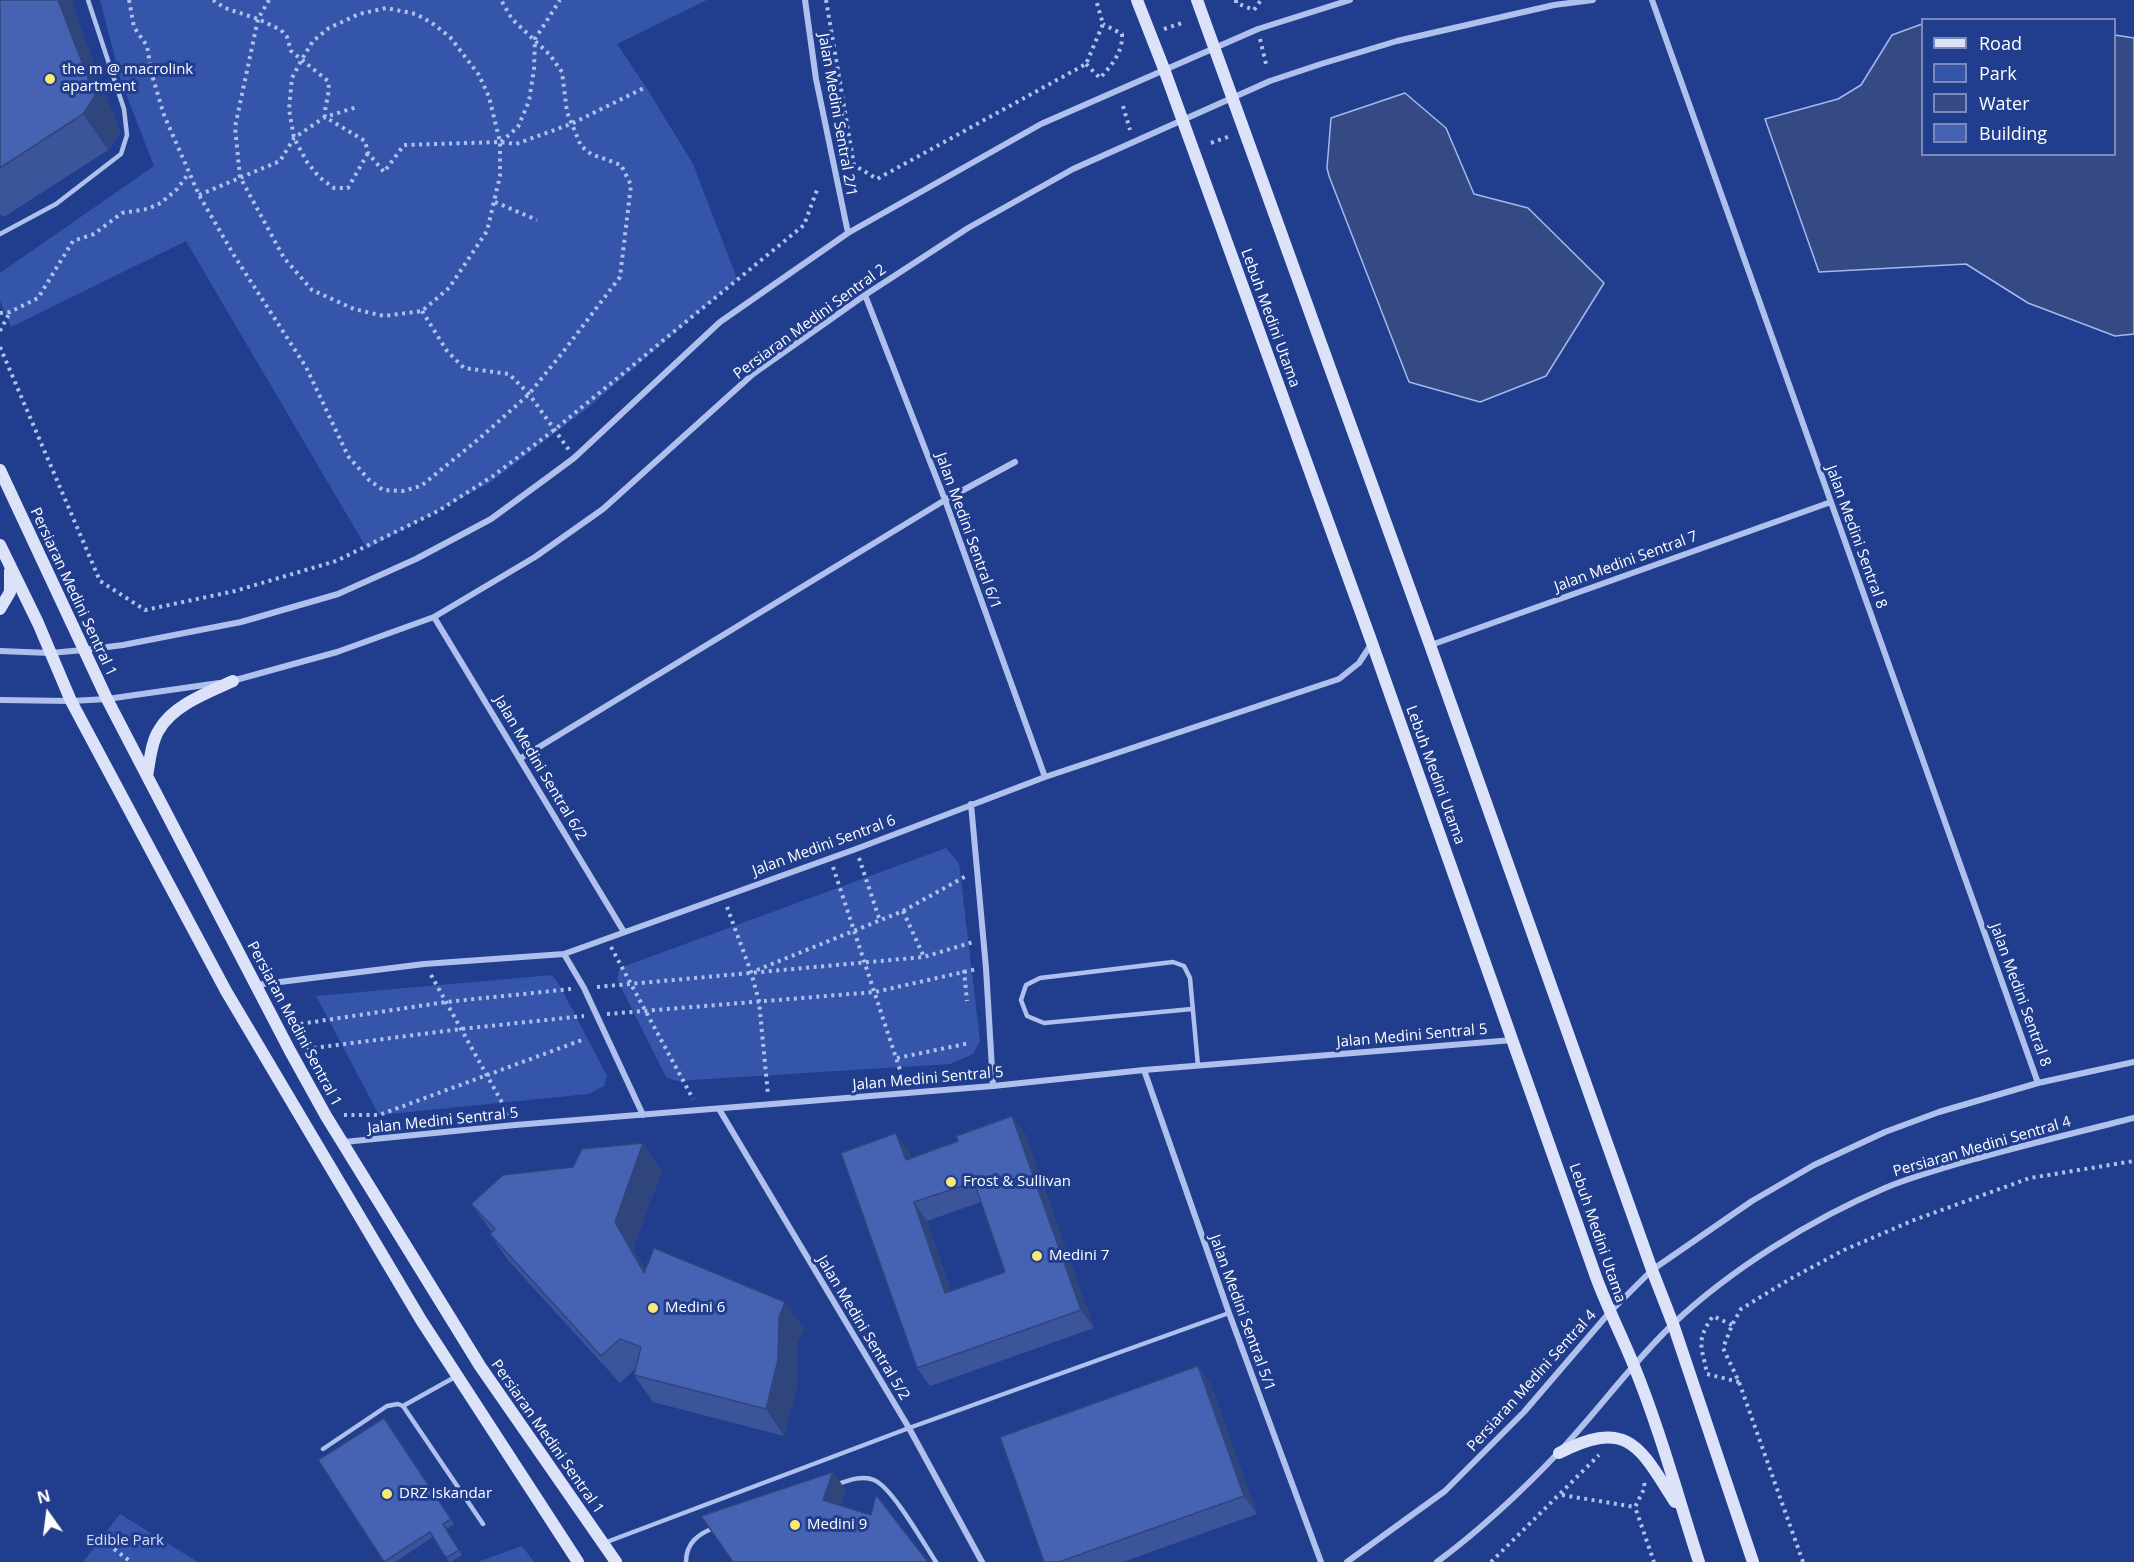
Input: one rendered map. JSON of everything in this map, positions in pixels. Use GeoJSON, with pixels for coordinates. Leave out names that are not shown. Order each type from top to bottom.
{"type":"FeatureCollection","features":[{"type":"Feature","properties":{"kind":"main road","name":"Lebuh Medini Utama"},"geometry":{"type":"LineString","coordinates":[[1137,0],[1372,643],[1609,1313],[1634,1365],[1699,1562]]}},
{"type":"Feature","properties":{"kind":"main road"},"geometry":{"type":"LineString","coordinates":[[1197,0],[1673,1324],[1753,1562]]}},
{"type":"Feature","properties":{"kind":"main road","name":"Persiaran Medini Sentral 1"},"geometry":{"type":"LineString","coordinates":[[0,470],[106,699],[326,1116],[480,1366],[616,1562]]}},
{"type":"Feature","properties":{"kind":"main road"},"geometry":{"type":"LineString","coordinates":[[0,545],[70,701],[226,991],[329,1168],[458,1376],[578,1562]]}},
{"type":"Feature","properties":{"kind":"main road"},"geometry":{"type":"LineString","coordinates":[[0,609],[10,592],[10,567]]}},
{"type":"Feature","properties":{"kind":"main road"},"geometry":{"type":"LineString","coordinates":[[147,776],[159,729],[193,698],[233,681]]}},
{"type":"Feature","properties":{"kind":"main road"},"geometry":{"type":"LineString","coordinates":[[1558,1453],[1582,1441],[1598,1438],[1616,1438],[1632,1443],[1644,1454],[1684,1516]]}},
{"type":"Feature","properties":{"kind":"street","name":"Jalan Medini Sentral 2/1"},"geometry":{"type":"LineString","coordinates":[[805,0],[816,79],[848,233]]}},
{"type":"Feature","properties":{"kind":"street"},"geometry":{"type":"LineString","coordinates":[[0,651],[50,653],[84,650],[123,645],[242,622],[338,594],[416,559],[491,519],[574,458],[720,322],[848,233],[1041,124],[1258,29],[1350,0]]}},
{"type":"Feature","properties":{"kind":"street","name":"Persiaran Medini Sentral 2"},"geometry":{"type":"LineString","coordinates":[[0,700],[106,699],[233,681],[337,652],[434,617],[536,557],[603,509],[753,374],[865,295],[968,228],[1073,169],[1270,81],[1397,41],[1554,5],[1593,0]]}},
{"type":"Feature","properties":{"kind":"street","name":"Jalan Medini Sentral 8"},"geometry":{"type":"LineString","coordinates":[[1652,0],[2038,1083]]}},
{"type":"Feature","properties":{"kind":"street","name":"Jalan Medini Sentral 6/1"},"geometry":{"type":"LineString","coordinates":[[865,295],[945,500],[1045,777]]}},
{"type":"Feature","properties":{"kind":"street"},"geometry":{"type":"LineString","coordinates":[[521,758],[945,500],[1015,462]]}},
{"type":"Feature","properties":{"kind":"street","name":"Jalan Medini Sentral 7"},"geometry":{"type":"LineString","coordinates":[[1430,645],[1831,502]]}},
{"type":"Feature","properties":{"kind":"street","name":"Jalan Medini Sentral 6/2"},"geometry":{"type":"LineString","coordinates":[[434,617],[624,932]]}},
{"type":"Feature","properties":{"kind":"street","name":"Jalan Medini Sentral 6"},"geometry":{"type":"LineString","coordinates":[[256,985],[424,964],[564,954],[856,849],[1045,777],[1339,679],[1359,663],[1372,643]]}},
{"type":"Feature","properties":{"kind":"street"},"geometry":{"type":"LineString","coordinates":[[971,804],[986,968],[993,1086]]}},
{"type":"Feature","properties":{"kind":"street"},"geometry":{"type":"LineString","coordinates":[[564,954],[584,988],[643,1115]]}},
{"type":"Feature","properties":{"kind":"street","name":"Jalan Medini Sentral 5"},"geometry":{"type":"LineString","coordinates":[[344,1142],[515,1125],[993,1086],[1144,1070],[1514,1040]]}},
{"type":"Feature","properties":{"kind":"street","name":"Persiaran Medini Sentral 4"},"geometry":{"type":"LineString","coordinates":[[1347,1562],[1445,1491],[1524,1412],[1609,1313],[1652,1269],[1752,1201],[1814,1165],[1939,1112],[2038,1083],[2134,1062]]}},
{"type":"Feature","properties":{"kind":"street","name":"Jalan Medini Sentral 5/1"},"geometry":{"type":"LineString","coordinates":[[1144,1070],[1229,1313],[1322,1562]]}},
{"type":"Feature","properties":{"kind":"street","name":"Jalan Medini Sentral 5/2"},"geometry":{"type":"LineString","coordinates":[[719,1109],[909,1428],[982,1562]]}},
{"type":"Feature","properties":{"kind":"street","name":"Persiaran Medini Sentral 4"},"geometry":{"type":"LineString","coordinates":[[1437,1562],[1469,1539],[1558,1453],[1634,1365],[1673,1324],[1768,1250],[1886,1187],[1944,1167],[2134,1118]]}},
{"type":"Feature","properties":{"kind":"lane"},"geometry":{"type":"LineString","coordinates":[[0,234],[56,204],[121,154],[127,135],[124,109],[88,0]]}},
{"type":"Feature","properties":{"kind":"lane"},"geometry":{"type":"LineString","coordinates":[[1192,1010],[1044,1023],[1027,1016],[1021,1000],[1026,985],[1040,978],[1173,962],[1184,966],[1190,978],[1198,1066]]}},
{"type":"Feature","properties":{"kind":"lane"},"geometry":{"type":"LineString","coordinates":[[603,1544],[909,1428],[1229,1313]]}},
{"type":"Feature","properties":{"kind":"lane"},"geometry":{"type":"LineString","coordinates":[[323,1449],[387,1406],[392,1404],[403,1406],[458,1376]]}},
{"type":"Feature","properties":{"kind":"lane"},"geometry":{"type":"LineString","coordinates":[[403,1406],[483,1524]]}},
{"type":"Feature","properties":{"kind":"lane"},"geometry":{"type":"LineString","coordinates":[[835,1485],[858,1478],[873,1479],[886,1488],[936,1562]]}},
{"type":"Feature","properties":{"kind":"lane"},"geometry":{"type":"LineString","coordinates":[[686,1562],[686,1553],[700,1534],[723,1526]]}},
{"type":"Feature","properties":{"kind":"path"},"geometry":{"type":"LineString","coordinates":[[129,0],[134,27],[147,46],[152,75],[164,115],[199,195],[235,257],[306,367],[348,456],[369,480],[383,490],[403,491],[422,486],[529,394],[620,277],[631,185],[621,165],[591,154],[581,146],[567,112],[562,72],[535,39],[512,19],[501,0]]}},
{"type":"Feature","properties":{"kind":"path"},"geometry":{"type":"LineString","coordinates":[[213,0],[225,8],[258,19],[281,30],[287,38],[291,51],[327,81],[330,88],[325,117]]}},
{"type":"Feature","properties":{"kind":"path"},"geometry":{"type":"LineString","coordinates":[[269,0],[258,19],[235,127],[240,177],[284,258],[312,290],[354,309],[384,316],[422,311],[449,288],[487,231],[500,176],[500,142],[489,97],[479,75],[450,37],[416,14],[386,8],[359,14],[329,28],[314,41],[292,78],[289,109],[294,138],[307,162],[319,177],[334,188],[348,188],[368,153]]}},
{"type":"Feature","properties":{"kind":"path"},"geometry":{"type":"LineString","coordinates":[[500,142],[518,127],[529,100],[535,39],[560,0]]}},
{"type":"Feature","properties":{"kind":"path"},"geometry":{"type":"LineString","coordinates":[[825,0],[854,165],[877,178],[1086,64],[1103,24],[1096,0]]}},
{"type":"Feature","properties":{"kind":"path"},"geometry":{"type":"LineString","coordinates":[[1236,0],[1236,3],[1254,10],[1261,0]]}},
{"type":"Feature","properties":{"kind":"path"},"geometry":{"type":"LineString","coordinates":[[1160,30],[1185,22]]}},
{"type":"Feature","properties":{"kind":"path"},"geometry":{"type":"LineString","coordinates":[[1086,64],[1100,78],[1113,64],[1123,43],[1122,34],[1103,24]]}},
{"type":"Feature","properties":{"kind":"path"},"geometry":{"type":"LineString","coordinates":[[1260,39],[1267,68]]}},
{"type":"Feature","properties":{"kind":"path"},"geometry":{"type":"LineString","coordinates":[[325,117],[364,141],[368,153],[384,172],[404,145],[500,142],[516,144],[572,124],[646,87]]}},
{"type":"Feature","properties":{"kind":"path"},"geometry":{"type":"LineString","coordinates":[[1123,106],[1130,131]]}},
{"type":"Feature","properties":{"kind":"path"},"geometry":{"type":"LineString","coordinates":[[199,195],[280,161],[294,138],[325,117],[357,107]]}},
{"type":"Feature","properties":{"kind":"path"},"geometry":{"type":"LineString","coordinates":[[1211,143],[1237,134]]}},
{"type":"Feature","properties":{"kind":"path"},"geometry":{"type":"LineString","coordinates":[[0,313],[10,312],[38,298],[73,241],[94,234],[122,213],[147,209],[161,203],[177,189],[189,173]]}},
{"type":"Feature","properties":{"kind":"path"},"geometry":{"type":"LineString","coordinates":[[0,348],[100,581],[145,610],[235,591],[336,561],[438,511],[493,476],[554,430],[804,225],[817,190]]}},
{"type":"Feature","properties":{"kind":"path"},"geometry":{"type":"LineString","coordinates":[[495,202],[537,220]]}},
{"type":"Feature","properties":{"kind":"path"},"geometry":{"type":"LineString","coordinates":[[422,311],[447,351],[464,368],[509,374],[529,394],[574,458]]}},
{"type":"Feature","properties":{"kind":"path"},"geometry":{"type":"LineString","coordinates":[[0,331],[10,312]]}},
{"type":"Feature","properties":{"kind":"path"},"geometry":{"type":"LineString","coordinates":[[856,849],[880,921]]}},
{"type":"Feature","properties":{"kind":"path"},"geometry":{"type":"LineString","coordinates":[[830,858],[908,1093]]}},
{"type":"Feature","properties":{"kind":"path"},"geometry":{"type":"LineString","coordinates":[[751,972],[903,911],[977,870]]}},
{"type":"Feature","properties":{"kind":"path"},"geometry":{"type":"LineString","coordinates":[[723,896],[751,972],[759,1001],[768,1105]]}},
{"type":"Feature","properties":{"kind":"path"},"geometry":{"type":"LineString","coordinates":[[903,911],[924,957]]}},
{"type":"Feature","properties":{"kind":"path"},"geometry":{"type":"LineString","coordinates":[[606,938],[699,1110]]}},
{"type":"Feature","properties":{"kind":"path"},"geometry":{"type":"LineString","coordinates":[[278,1028],[446,1002],[628,982],[924,957],[983,938]]}},
{"type":"Feature","properties":{"kind":"path"},"geometry":{"type":"LineString","coordinates":[[424,964],[515,1125]]}},
{"type":"Feature","properties":{"kind":"path"},"geometry":{"type":"LineString","coordinates":[[290,1051],[461,1029],[645,1010],[875,992],[964,970],[986,968]]}},
{"type":"Feature","properties":{"kind":"path"},"geometry":{"type":"LineString","coordinates":[[964,970],[967,1002]]}},
{"type":"Feature","properties":{"kind":"path"},"geometry":{"type":"LineString","coordinates":[[326,1116],[379,1115],[582,1040]]}},
{"type":"Feature","properties":{"kind":"path"},"geometry":{"type":"LineString","coordinates":[[897,1058],[970,1043]]}},
{"type":"Feature","properties":{"kind":"path"},"geometry":{"type":"LineString","coordinates":[[1803,1562],[1739,1382],[1723,1348],[1732,1325],[1742,1309],[1790,1279],[1844,1250],[1914,1220],[2030,1178],[2134,1161]]}},
{"type":"Feature","properties":{"kind":"path"},"geometry":{"type":"LineString","coordinates":[[1732,1325],[1713,1316],[1702,1332],[1701,1348],[1707,1374],[1739,1382]]}},
{"type":"Feature","properties":{"kind":"path"},"geometry":{"type":"LineString","coordinates":[[1491,1562],[1600,1454],[1606,1454]]}},
{"type":"Feature","properties":{"kind":"path"},"geometry":{"type":"LineString","coordinates":[[1642,1477],[1645,1487],[1635,1507],[1654,1562]]}},
{"type":"Feature","properties":{"kind":"path"},"geometry":{"type":"LineString","coordinates":[[1561,1494],[1635,1507]]}},
{"type":"Feature","properties":{"kind":"path"},"geometry":{"type":"LineString","coordinates":[[114,1549],[131,1562]]}},
{"type":"Feature","properties":{"kind":"green space"},"geometry":{"type":"Polygon","coordinates":[[[100,0],[707,0],[617,44],[693,164],[737,279],[589,407],[491,482],[367,549],[186,241],[11,327],[0,301],[0,273],[154,166],[121,81],[100,0]]]}},
{"type":"Feature","properties":{"kind":"green space"},"geometry":{"type":"Polygon","coordinates":[[[946,848],[959,863],[980,1041],[973,1054],[950,1064],[676,1081],[666,1077],[617,979],[620,968],[946,848]]]}},
{"type":"Feature","properties":{"kind":"green space"},"geometry":{"type":"Polygon","coordinates":[[[552,975],[607,1076],[604,1086],[589,1094],[379,1115],[316,996],[552,975]]]}},
{"type":"Feature","properties":{"kind":"green space","name":"Edible Park"},"geometry":{"type":"Polygon","coordinates":[[[120,1514],[198,1562],[83,1562],[120,1514]]]}},
{"type":"Feature","properties":{"kind":"green space"},"geometry":{"type":"Polygon","coordinates":[[[522,1546],[534,1562],[477,1562],[522,1546]]]}},
{"type":"Feature","properties":{"kind":"water"},"geometry":{"type":"Polygon","coordinates":[[[1921,24],[1921,156],[2116,156],[2116,35],[2134,38],[2134,334],[2115,336],[2028,303],[1966,264],[1819,272],[1765,119],[1838,99],[1861,85],[1892,35],[1921,24]]]}},
{"type":"Feature","properties":{"kind":"water"},"geometry":{"type":"Polygon","coordinates":[[[1405,93],[1446,128],[1474,194],[1528,208],[1604,283],[1546,376],[1480,402],[1409,382],[1327,168],[1331,118],[1405,93]]]}},
{"type":"Feature","properties":{"kind":"building","name":"the m @ macrolink apartment"},"geometry":{"type":"Polygon","coordinates":[[[0,0],[58,0],[95,96],[83,114],[0,168],[0,0]]]}},
{"type":"Feature","properties":{"kind":"building","name":"Medini 7"},"geometry":{"type":"Polygon","coordinates":[[[1012,1116],[1081,1310],[917,1368],[841,1153],[896,1133],[906,1160],[958,1141],[956,1136],[1012,1116]],[[974,1182],[914,1202],[945,1293],[1005,1272],[974,1182]]]}},
{"type":"Feature","properties":{"kind":"building","name":"Medini 6"},"geometry":{"type":"Polygon","coordinates":[[[643,1143],[615,1222],[644,1273],[654,1248],[785,1302],[779,1317],[778,1360],[766,1409],[634,1375],[641,1347],[620,1339],[601,1356],[490,1234],[495,1229],[471,1204],[503,1175],[573,1167],[582,1149],[643,1143]]]}},
{"type":"Feature","properties":{"kind":"building"},"geometry":{"type":"Polygon","coordinates":[[[1198,1366],[1244,1496],[1059,1562],[1044,1562],[1000,1437],[1198,1366]]]}},
{"type":"Feature","properties":{"kind":"building","name":"DRZ Iskandar"},"geometry":{"type":"Polygon","coordinates":[[[384,1418],[451,1519],[443,1524],[459,1550],[446,1558],[430,1532],[384,1562],[318,1460],[384,1418]]]}},
{"type":"Feature","properties":{"kind":"building","name":"Medini 9"},"geometry":{"type":"Polygon","coordinates":[[[833,1472],[823,1500],[871,1515],[876,1495],[928,1562],[733,1562],[701,1516],[833,1472]]]}},
{"type":"Feature","properties":{"kind":"place","name":"the m @ macrolink apartment"},"geometry":{"type":"Point","coordinates":[50,79]}},
{"type":"Feature","properties":{"kind":"place","name":"Frost & Sullivan"},"geometry":{"type":"Point","coordinates":[951,1182]}},
{"type":"Feature","properties":{"kind":"place","name":"Medini 7"},"geometry":{"type":"Point","coordinates":[1037,1256]}},
{"type":"Feature","properties":{"kind":"place","name":"Medini 6"},"geometry":{"type":"Point","coordinates":[653,1308]}},
{"type":"Feature","properties":{"kind":"place","name":"DRZ Iskandar"},"geometry":{"type":"Point","coordinates":[387,1494]}},
{"type":"Feature","properties":{"kind":"place","name":"Medini 9"},"geometry":{"type":"Point","coordinates":[795,1525]}}]}
